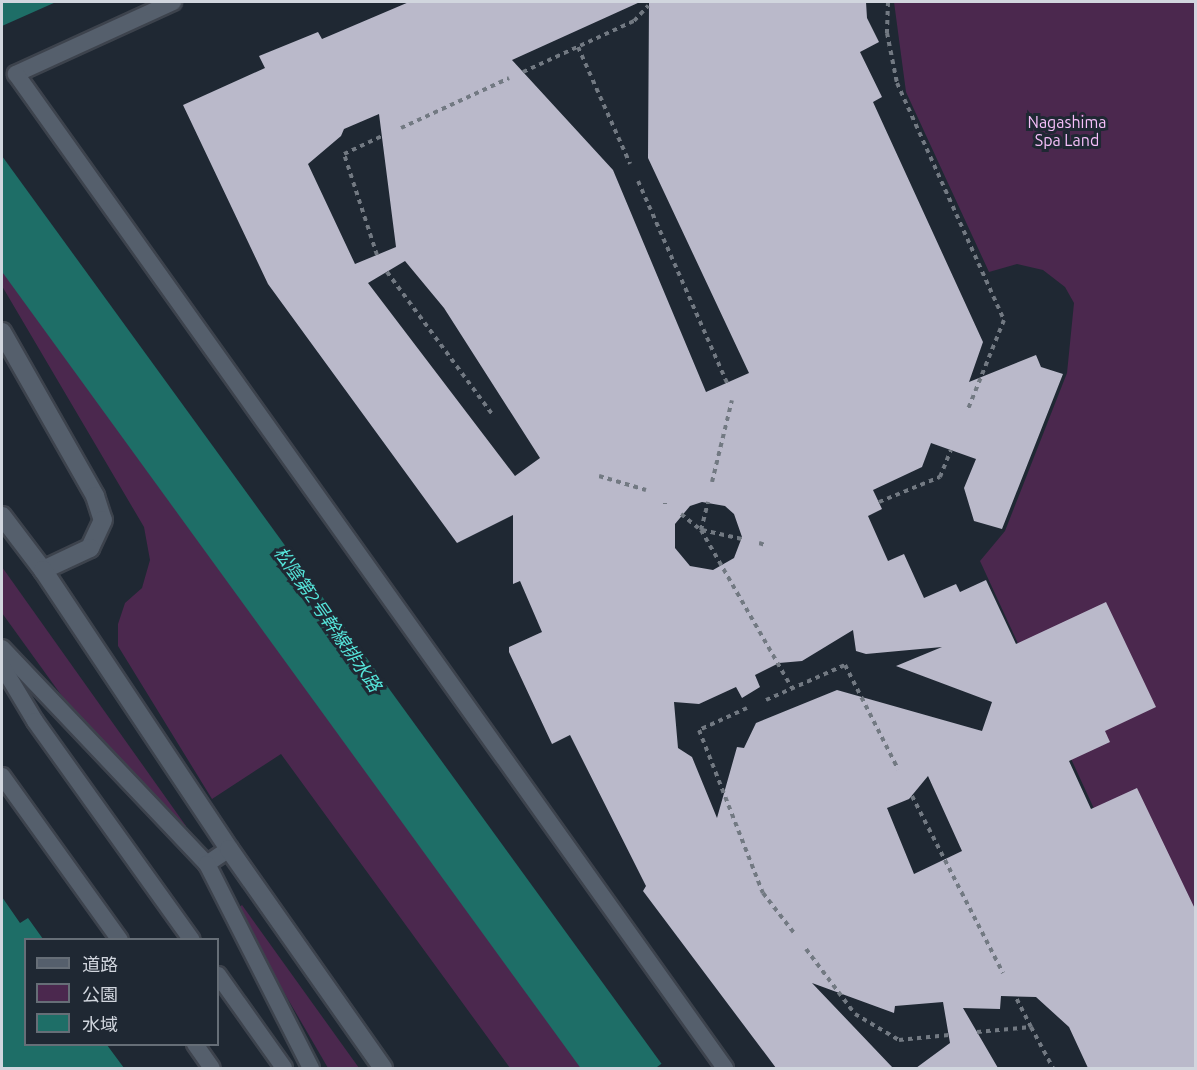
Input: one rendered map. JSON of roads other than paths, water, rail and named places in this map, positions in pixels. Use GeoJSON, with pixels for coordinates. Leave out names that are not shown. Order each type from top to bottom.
{"type":"FeatureCollection","features":[{"type":"Feature","properties":{"kind":"street"},"geometry":{"type":"LineString","coordinates":[[2,332],[95,496],[103,520],[90,548],[44,570]]}},
{"type":"Feature","properties":{"kind":"street"},"geometry":{"type":"LineString","coordinates":[[2,516],[44,570],[229,849],[383,1068]]}},
{"type":"Feature","properties":{"kind":"lane"},"geometry":{"type":"LineString","coordinates":[[173,2],[16,74],[725,1068]]}},
{"type":"Feature","properties":{"kind":"lane"},"geometry":{"type":"LineString","coordinates":[[2,648],[207,864],[311,1068]]}},
{"type":"Feature","properties":{"kind":"lane"},"geometry":{"type":"LineString","coordinates":[[2,666],[35,721],[191,938]]}},
{"type":"Feature","properties":{"kind":"lane"},"geometry":{"type":"LineString","coordinates":[[2,776],[119,938]]}},
{"type":"Feature","properties":{"kind":"lane"},"geometry":{"type":"LineString","coordinates":[[207,864],[229,849]]}},
{"type":"Feature","properties":{"kind":"lane"},"geometry":{"type":"LineString","coordinates":[[219,976],[284,1068]]}},
{"type":"Feature","properties":{"kind":"lane"},"geometry":{"type":"LineString","coordinates":[[196,1046],[212,1068]]}},
{"type":"Feature","properties":{"kind":"water"},"geometry":{"type":"Polygon","coordinates":[[[2,2],[56,2],[2,26],[2,2]]]}},
{"type":"Feature","properties":{"kind":"water","name":"松陰第2号幹線排水路"},"geometry":{"type":"Polygon","coordinates":[[[2,156],[661,1064],[656,1068],[581,1068],[2,272],[2,156]]]}},
{"type":"Feature","properties":{"kind":"water"},"geometry":{"type":"Polygon","coordinates":[[[2,897],[20,923],[28,918],[42,938],[24,938],[24,1046],[108,1046],[124,1068],[2,1068],[2,897]]]}},
{"type":"Feature","properties":{"kind":"park label","name":"Nagashima Spa Land"},"geometry":{"type":"Point","coordinates":[1067,131]}}]}
